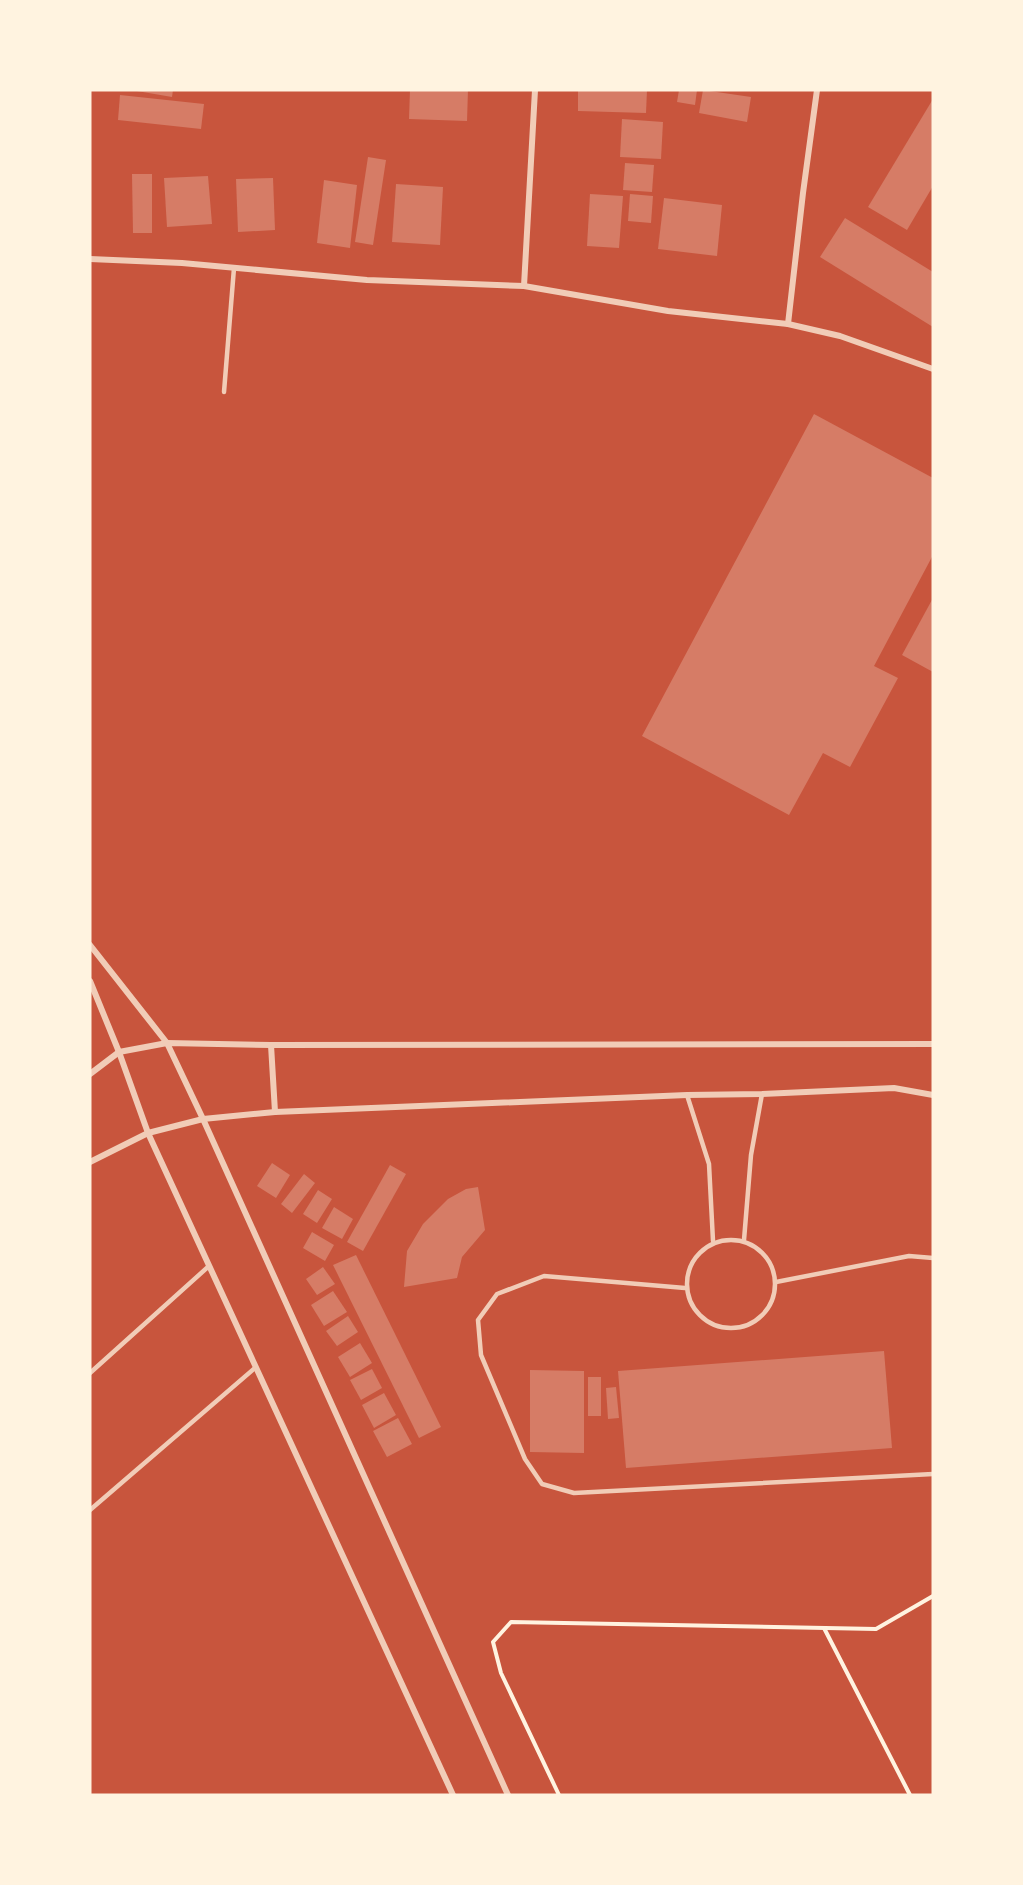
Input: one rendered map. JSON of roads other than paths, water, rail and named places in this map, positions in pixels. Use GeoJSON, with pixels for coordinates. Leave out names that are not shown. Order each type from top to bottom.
{"type":"FeatureCollection","features":[{"type":"Feature","properties":{"kind":"street"},"geometry":{"type":"LineString","coordinates":[[524,286],[535,90]]}},
{"type":"Feature","properties":{"kind":"street"},"geometry":{"type":"LineString","coordinates":[[788,324],[802,193],[817,90]]}},
{"type":"Feature","properties":{"kind":"street"},"geometry":{"type":"LineString","coordinates":[[90,259],[182,263],[367,280],[524,286],[668,311],[788,324],[840,336],[933,369]]}},
{"type":"Feature","properties":{"kind":"street"},"geometry":{"type":"LineString","coordinates":[[90,945],[167,1043],[508,1795]]}},
{"type":"Feature","properties":{"kind":"street"},"geometry":{"type":"LineString","coordinates":[[90,981],[119,1052],[147,1133],[453,1795]]}},
{"type":"Feature","properties":{"kind":"street"},"geometry":{"type":"LineString","coordinates":[[90,1074],[119,1052],[167,1043],[271,1045],[933,1044]]}},
{"type":"Feature","properties":{"kind":"street"},"geometry":{"type":"LineString","coordinates":[[271,1045],[275,1112]]}},
{"type":"Feature","properties":{"kind":"street"},"geometry":{"type":"LineString","coordinates":[[90,1162],[147,1133],[203,1119],[275,1112],[894,1088],[933,1095]]}},
{"type":"Feature","properties":{"kind":"lane"},"geometry":{"type":"LineString","coordinates":[[224,392],[234,268]]}},
{"type":"Feature","properties":{"kind":"lane"},"geometry":{"type":"LineString","coordinates":[[744,1240],[751,1155],[762,1094]]}},
{"type":"Feature","properties":{"kind":"lane"},"geometry":{"type":"LineString","coordinates":[[687,1095],[709,1164],[713,1241]]}},
{"type":"Feature","properties":{"kind":"lane"},"geometry":{"type":"LineString","coordinates":[[744,1240],[767,1256],[776,1282],[769,1309],[747,1326],[720,1328],[696,1313],[685,1288],[691,1260],[713,1241],[744,1240]]}},
{"type":"Feature","properties":{"kind":"lane"},"geometry":{"type":"LineString","coordinates":[[776,1282],[909,1256],[933,1258]]}},
{"type":"Feature","properties":{"kind":"lane"},"geometry":{"type":"LineString","coordinates":[[90,1374],[209,1266]]}},
{"type":"Feature","properties":{"kind":"lane"},"geometry":{"type":"LineString","coordinates":[[685,1288],[544,1276],[497,1294],[478,1320],[481,1355],[525,1459],[542,1484],[574,1493],[933,1474]]}},
{"type":"Feature","properties":{"kind":"lane"},"geometry":{"type":"LineString","coordinates":[[90,1510],[255,1368]]}}]}
